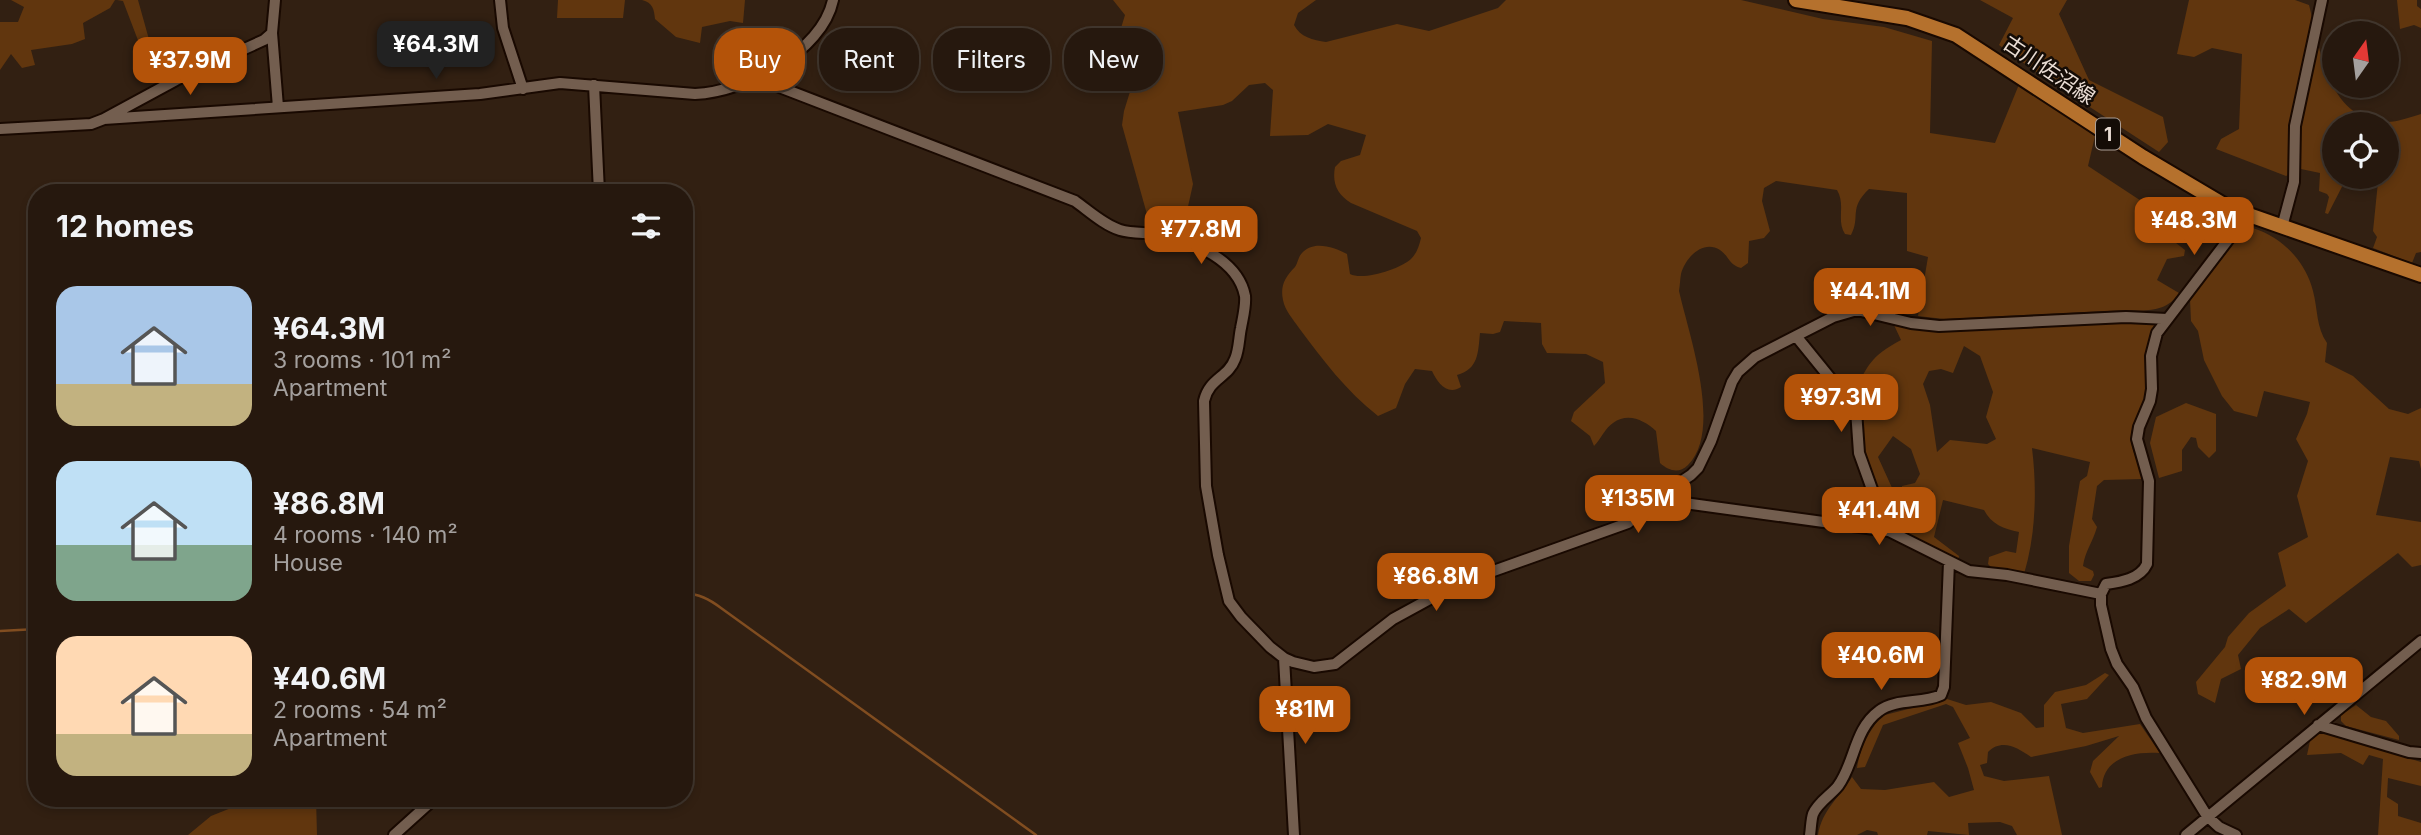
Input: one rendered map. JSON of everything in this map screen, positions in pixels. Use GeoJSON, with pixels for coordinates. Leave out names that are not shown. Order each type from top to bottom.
{"type":"FeatureCollection","features":[{"type":"Feature","properties":{"kind":"main road","name":"古川佐沼線"},"geometry":{"type":"LineString","coordinates":[[1796,0],[1907,18],[1956,35],[2198,191],[2247,215],[2421,275]]}},
{"type":"Feature","properties":{"kind":"street"},"geometry":{"type":"LineString","coordinates":[[275,0],[272,33],[278,107]]}},
{"type":"Feature","properties":{"kind":"street"},"geometry":{"type":"LineString","coordinates":[[500,0],[503,28],[523,89]]}},
{"type":"Feature","properties":{"kind":"street"},"geometry":{"type":"LineString","coordinates":[[805,46],[826,20],[833,0]]}},
{"type":"Feature","properties":{"kind":"street"},"geometry":{"type":"LineString","coordinates":[[2282,228],[2294,182],[2295,126],[2322,0]]}},
{"type":"Feature","properties":{"kind":"street"},"geometry":{"type":"LineString","coordinates":[[104,119],[176,80],[264,40],[272,33]]}},
{"type":"Feature","properties":{"kind":"street"},"geometry":{"type":"LineString","coordinates":[[0,129],[77,126],[104,119],[480,94],[560,83],[707,93],[717,91]]}},
{"type":"Feature","properties":{"kind":"street"},"geometry":{"type":"LineString","coordinates":[[594,85],[600,184]]}},
{"type":"Feature","properties":{"kind":"street"},"geometry":{"type":"LineString","coordinates":[[790,91],[1075,201],[1122,231],[1162,235],[1205,250],[1233,273],[1244,293],[1245,303],[1236,359],[1206,390],[1204,401],[1206,486],[1218,555],[1229,601],[1241,617],[1284,658],[1314,667],[1335,664],[1393,619],[1476,576],[1628,523],[1655,499],[1698,468],[1711,441],[1727,392],[1738,372],[1755,357],[1833,317],[1857,310],[1911,323],[1939,326],[2126,317],[2166,319]]}},
{"type":"Feature","properties":{"kind":"street"},"geometry":{"type":"LineString","coordinates":[[2236,835],[2219,827],[2207,816],[2146,718],[2133,687],[2117,664],[2111,649],[2101,594],[2106,584],[2136,576],[2147,564],[2149,481],[2137,439],[2152,388],[2153,343],[2166,319],[2247,215]]}},
{"type":"Feature","properties":{"kind":"street"},"geometry":{"type":"LineString","coordinates":[[1796,336],[1856,410],[1859,453],[1886,531]]}},
{"type":"Feature","properties":{"kind":"street"},"geometry":{"type":"LineString","coordinates":[[1655,499],[1886,531],[1978,573],[2007,575],[2101,594]]}},
{"type":"Feature","properties":{"kind":"street"},"geometry":{"type":"LineString","coordinates":[[1810,835],[1813,814],[1838,786],[1860,736],[1878,711],[1889,706],[1941,695],[1944,687],[1949,562]]}},
{"type":"Feature","properties":{"kind":"street"},"geometry":{"type":"LineString","coordinates":[[2186,835],[2421,641]]}},
{"type":"Feature","properties":{"kind":"street"},"geometry":{"type":"LineString","coordinates":[[1284,658],[1294,835]]}},
{"type":"Feature","properties":{"kind":"street"},"geometry":{"type":"LineString","coordinates":[[2318,725],[2409,752],[2421,753]]}},
{"type":"Feature","properties":{"kind":"street"},"geometry":{"type":"LineString","coordinates":[[394,835],[425,807]]}},
{"type":"Feature","properties":{"kind":"shaded area"},"geometry":{"type":"Polygon","coordinates":[[[11,0],[115,0],[110,8],[83,23],[85,39],[72,44],[31,50],[35,65],[22,68],[11,54],[0,70],[0,22],[18,22],[24,7],[11,0]]]}},
{"type":"Feature","properties":{"kind":"shaded area"},"geometry":{"type":"Polygon","coordinates":[[[117,0],[138,0],[150,43],[149,62],[144,56],[123,1],[117,0]]]}},
{"type":"Feature","properties":{"kind":"shaded area"},"geometry":{"type":"Polygon","coordinates":[[[558,0],[625,0],[623,18],[557,18],[558,0]]]}},
{"type":"Feature","properties":{"kind":"shaded area"},"geometry":{"type":"Polygon","coordinates":[[[642,0],[745,0],[743,23],[730,21],[702,27],[700,43],[676,37],[655,19],[652,7],[642,0]]]}},
{"type":"Feature","properties":{"kind":"shaded area"},"geometry":{"type":"Polygon","coordinates":[[[1113,0],[1316,0],[1298,13],[1294,25],[1303,35],[1326,42],[1397,24],[1429,31],[1498,8],[1506,0],[1741,0],[1823,19],[1884,27],[1932,41],[1930,133],[1995,143],[2020,82],[2095,136],[2088,166],[2161,214],[2162,232],[2185,250],[2184,256],[2167,259],[2157,280],[2179,293],[2169,304],[2149,310],[1944,319],[1918,316],[1928,257],[1907,251],[1907,193],[1869,189],[1857,207],[1851,235],[1845,234],[1842,229],[1841,201],[1837,190],[1776,181],[1764,188],[1762,201],[1770,231],[1764,238],[1749,241],[1748,263],[1741,268],[1737,267],[1720,250],[1707,247],[1691,256],[1681,274],[1679,291],[1695,356],[1703,406],[1703,429],[1698,449],[1685,468],[1674,470],[1660,463],[1656,431],[1636,419],[1624,418],[1613,423],[1594,446],[1590,436],[1571,421],[1574,412],[1605,383],[1603,362],[1586,354],[1547,353],[1542,344],[1541,323],[1504,321],[1500,332],[1480,333],[1476,359],[1470,369],[1457,375],[1461,387],[1456,389],[1443,386],[1432,371],[1415,369],[1405,384],[1396,408],[1378,416],[1345,386],[1326,363],[1290,315],[1282,295],[1286,278],[1301,255],[1312,247],[1330,247],[1347,254],[1350,274],[1356,276],[1390,270],[1406,263],[1416,252],[1421,238],[1417,231],[1351,203],[1337,188],[1335,167],[1341,161],[1360,155],[1366,135],[1328,124],[1308,135],[1270,136],[1273,90],[1265,83],[1249,85],[1232,101],[1223,105],[1178,112],[1193,184],[1183,229],[1150,225],[1122,125],[1130,91],[1163,91],[1163,28],[1121,28],[1125,15],[1113,0]]]}},
{"type":"Feature","properties":{"kind":"shaded area"},"geometry":{"type":"Polygon","coordinates":[[[1980,0],[2067,0],[2059,14],[2089,80],[2163,117],[2168,142],[2159,152],[1999,45],[2013,18],[1980,0]]]}},
{"type":"Feature","properties":{"kind":"shaded area"},"geometry":{"type":"Polygon","coordinates":[[[2189,0],[2295,0],[2309,5],[2322,56],[2322,98],[2341,98],[2356,112],[2322,112],[2322,189],[2341,189],[2328,214],[2325,213],[2329,197],[2319,191],[2320,173],[2301,169],[2286,176],[2216,149],[2221,139],[2239,129],[2242,54],[2212,48],[2194,57],[2177,54],[2189,0]]]}},
{"type":"Feature","properties":{"kind":"shaded area"},"geometry":{"type":"Polygon","coordinates":[[[2397,0],[2417,0],[2417,6],[2421,9],[2421,28],[2414,25],[2400,29],[2397,0]]]}},
{"type":"Feature","properties":{"kind":"shaded area"},"geometry":{"type":"Polygon","coordinates":[[[2421,114],[2421,252],[2416,253],[2412,263],[2373,248],[2377,237],[2373,231],[2377,189],[2399,189],[2399,121],[2421,114]]]}},
{"type":"Feature","properties":{"kind":"shaded area"},"geometry":{"type":"Polygon","coordinates":[[[2246,226],[2280,242],[2304,268],[2313,291],[2321,331],[2327,343],[2325,362],[2353,376],[2389,409],[2408,414],[2421,408],[2421,469],[2419,461],[2390,457],[2376,515],[2421,522],[2421,565],[2412,567],[2398,553],[2306,623],[2289,609],[2260,628],[2238,655],[2241,669],[2221,679],[2215,703],[2198,694],[2196,682],[2249,613],[2286,586],[2278,553],[2308,537],[2297,496],[2308,461],[2296,439],[2310,402],[2264,391],[2257,417],[2234,411],[2222,396],[2204,360],[2198,331],[2191,321],[2190,299],[2246,226]]]}},
{"type":"Feature","properties":{"kind":"shaded area"},"geometry":{"type":"Polygon","coordinates":[[[2156,323],[2149,348],[2147,389],[2131,435],[2142,479],[2104,480],[2097,486],[2092,519],[2097,527],[2083,566],[2093,571],[2091,581],[2079,581],[2069,573],[2069,546],[2080,481],[2087,476],[2090,462],[2032,448],[2034,511],[2024,574],[1993,569],[1988,564],[1989,557],[2006,551],[2016,553],[2019,532],[1998,525],[1984,510],[1943,500],[1934,537],[1959,556],[1958,561],[1907,533],[1918,512],[1929,511],[1933,491],[1929,489],[1911,502],[1900,501],[1902,486],[1915,483],[1920,474],[1911,449],[1893,436],[1878,457],[1898,501],[1887,521],[1864,453],[1861,410],[1853,397],[1862,377],[1876,357],[1901,340],[1894,325],[1941,331],[2156,323]],[[1964,346],[1953,373],[1941,369],[1929,371],[1923,384],[1930,405],[1937,452],[1950,440],[1987,444],[1996,439],[1986,417],[1993,392],[1980,356],[1964,346]]]}},
{"type":"Feature","properties":{"kind":"shaded area"},"geometry":{"type":"Polygon","coordinates":[[[2186,403],[2216,414],[2216,451],[2209,458],[2198,447],[2196,438],[2191,437],[2182,450],[2182,471],[2159,478],[2150,443],[2156,417],[2186,403]]]}},
{"type":"Feature","properties":{"kind":"shaded area"},"geometry":{"type":"Polygon","coordinates":[[[2105,673],[2109,675],[2087,699],[2061,704],[2066,728],[2083,733],[2140,724],[2160,753],[2141,753],[2122,758],[2108,769],[2102,787],[2099,788],[2090,772],[2093,761],[2119,736],[2031,757],[2010,746],[1999,746],[1988,752],[1987,763],[1980,765],[1984,776],[2004,781],[2049,776],[2062,835],[2017,835],[2012,826],[2000,822],[1968,823],[1969,835],[1928,831],[1927,835],[1878,835],[1877,832],[1867,830],[1857,835],[1818,835],[1827,811],[1852,777],[1861,789],[1885,790],[1934,782],[1949,797],[1974,790],[1958,743],[1970,738],[1953,707],[1946,704],[1883,725],[1865,767],[1857,768],[1866,740],[1881,716],[1947,699],[1966,705],[1991,702],[2021,713],[2036,728],[2044,727],[2044,705],[2055,692],[2086,685],[2105,673]]]}},
{"type":"Feature","properties":{"kind":"shaded area"},"geometry":{"type":"Polygon","coordinates":[[[2356,705],[2371,717],[2386,721],[2399,736],[2399,740],[2346,726],[2341,721],[2341,715],[2356,705]]]}},
{"type":"Feature","properties":{"kind":"shaded area"},"geometry":{"type":"Polygon","coordinates":[[[2321,732],[2421,762],[2421,786],[2388,778],[2387,797],[2398,804],[2398,816],[2421,823],[2421,835],[2378,835],[2383,759],[2369,755],[2363,765],[2341,753],[2307,755],[2310,741],[2321,732]]]}},
{"type":"Feature","properties":{"kind":"shaded area"},"geometry":{"type":"Polygon","coordinates":[[[234,807],[316,807],[317,835],[188,835],[211,816],[234,807]]]}},
{"type":"Feature","properties":{"kind":"waterway"},"geometry":{"type":"LineString","coordinates":[[693,595],[717,605],[1036,835]]}},
{"type":"Feature","properties":{"kind":"waterway"},"geometry":{"type":"LineString","coordinates":[[0,631],[28,629]]}}]}
